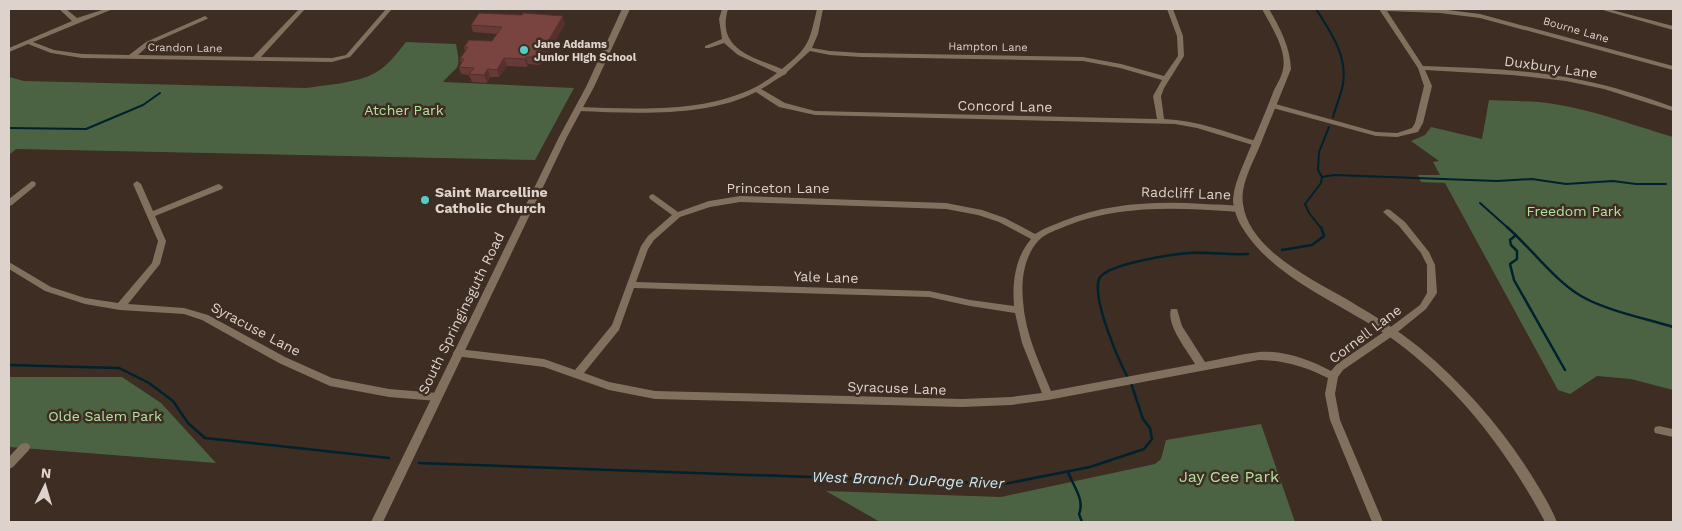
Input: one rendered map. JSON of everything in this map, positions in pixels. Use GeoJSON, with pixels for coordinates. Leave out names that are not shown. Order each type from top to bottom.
{"type":"FeatureCollection","features":[{"type":"Feature","properties":{"kind":"street"},"geometry":{"type":"LineString","coordinates":[[62,9],[76,21]]}},
{"type":"Feature","properties":{"kind":"street"},"geometry":{"type":"LineString","coordinates":[[9,50],[76,21],[110,9]]}},
{"type":"Feature","properties":{"kind":"street"},"geometry":{"type":"LineString","coordinates":[[255,59],[302,9]]}},
{"type":"Feature","properties":{"kind":"street","name":"Crandon Lane"},"geometry":{"type":"LineString","coordinates":[[28,42],[53,52],[82,56],[332,60],[348,56],[389,9]]}},
{"type":"Feature","properties":{"kind":"street","name":"South Springinsguth Road"},"geometry":{"type":"LineString","coordinates":[[377,522],[626,9]]}},
{"type":"Feature","properties":{"kind":"street"},"geometry":{"type":"LineString","coordinates":[[725,9],[722,19],[725,40],[740,54],[784,73]]}},
{"type":"Feature","properties":{"kind":"street"},"geometry":{"type":"LineString","coordinates":[[578,109],[646,111],[680,109],[720,102],[756,89],[784,73],[808,49],[815,34],[820,9]]}},
{"type":"Feature","properties":{"kind":"street"},"geometry":{"type":"LineString","coordinates":[[1161,121],[1157,96],[1165,79],[1180,56],[1180,36],[1170,9]]}},
{"type":"Feature","properties":{"kind":"street"},"geometry":{"type":"LineString","coordinates":[[1266,9],[1282,39],[1287,56],[1287,69],[1238,193],[1239,209],[1254,237],[1277,262],[1295,275],[1354,308],[1391,332],[1438,370],[1487,421],[1524,472],[1551,522]]}},
{"type":"Feature","properties":{"kind":"street"},"geometry":{"type":"LineString","coordinates":[[1272,105],[1372,134],[1390,136],[1405,134],[1415,130],[1419,123],[1428,86],[1421,68],[1382,9]]}},
{"type":"Feature","properties":{"kind":"street","name":"Bourne Lane"},"geometry":{"type":"LineString","coordinates":[[1382,9],[1440,11],[1480,16],[1673,68]]}},
{"type":"Feature","properties":{"kind":"street"},"geometry":{"type":"LineString","coordinates":[[1602,9],[1673,28]]}},
{"type":"Feature","properties":{"kind":"street"},"geometry":{"type":"LineString","coordinates":[[132,56],[148,43],[205,18]]}},
{"type":"Feature","properties":{"kind":"street"},"geometry":{"type":"LineString","coordinates":[[707,47],[725,40]]}},
{"type":"Feature","properties":{"kind":"street","name":"Hampton Lane"},"geometry":{"type":"LineString","coordinates":[[808,49],[830,53],[1083,60],[1121,66],[1165,79]]}},
{"type":"Feature","properties":{"kind":"street","name":"Duxbury Lane"},"geometry":{"type":"LineString","coordinates":[[1421,68],[1513,72],[1568,79],[1617,91],[1673,109]]}},
{"type":"Feature","properties":{"kind":"street","name":"Concord Lane"},"geometry":{"type":"LineString","coordinates":[[756,89],[775,102],[788,107],[824,114],[1161,121],[1198,126],[1256,144]]}},
{"type":"Feature","properties":{"kind":"street"},"geometry":{"type":"LineString","coordinates":[[9,203],[32,184]]}},
{"type":"Feature","properties":{"kind":"street"},"geometry":{"type":"LineString","coordinates":[[120,307],[156,264],[162,241],[137,184]]}},
{"type":"Feature","properties":{"kind":"street"},"geometry":{"type":"LineString","coordinates":[[151,215],[220,187]]}},
{"type":"Feature","properties":{"kind":"street"},"geometry":{"type":"LineString","coordinates":[[653,197],[677,215]]}},
{"type":"Feature","properties":{"kind":"street","name":"Princeton Lane"},"geometry":{"type":"LineString","coordinates":[[577,374],[616,327],[647,243],[677,215],[709,204],[740,199],[927,204],[980,212],[1002,220],[1036,238]]}},
{"type":"Feature","properties":{"kind":"street","name":"Radcliff Lane"},"geometry":{"type":"LineString","coordinates":[[1036,238],[1066,223],[1095,213],[1126,206],[1145,204],[1239,209]]}},
{"type":"Feature","properties":{"kind":"street","name":"Cornell Lane"},"geometry":{"type":"LineString","coordinates":[[1378,522],[1332,410],[1330,394],[1333,376],[1340,367],[1423,308],[1428,301],[1433,286],[1431,265],[1425,252],[1402,224],[1387,212]]}},
{"type":"Feature","properties":{"kind":"street"},"geometry":{"type":"LineString","coordinates":[[1036,238],[1024,255],[1020,268],[1019,310],[1028,346],[1048,396]]}},
{"type":"Feature","properties":{"kind":"street","name":"Syracuse Lane"},"geometry":{"type":"LineString","coordinates":[[9,265],[48,289],[84,301],[120,307],[194,313],[215,322],[282,360],[330,382],[389,393],[437,397]]}},
{"type":"Feature","properties":{"kind":"street","name":"Yale Lane"},"geometry":{"type":"LineString","coordinates":[[631,285],[929,294],[970,303],[1019,310]]}},
{"type":"Feature","properties":{"kind":"street"},"geometry":{"type":"LineString","coordinates":[[1174,311],[1177,326],[1201,365]]}},
{"type":"Feature","properties":{"kind":"street","name":"Syracuse Lane"},"geometry":{"type":"LineString","coordinates":[[458,353],[523,359],[557,366],[609,386],[655,395],[962,403],[996,402],[1048,396],[1201,365],[1251,356],[1268,355],[1307,364],[1333,376]]}},
{"type":"Feature","properties":{"kind":"street"},"geometry":{"type":"LineString","coordinates":[[1659,430],[1673,433]]}},
{"type":"Feature","properties":{"kind":"street"},"geometry":{"type":"LineString","coordinates":[[9,464],[25,447]]}},
{"type":"Feature","properties":{"kind":"green space","name":"Atcher Park"},"geometry":{"type":"Polygon","coordinates":[[[406,42],[456,44],[457,66],[443,82],[574,88],[535,160],[16,149],[9,155],[9,77],[24,81],[306,88],[341,83],[375,73],[392,59],[406,42]]]}},
{"type":"Feature","properties":{"kind":"green space","name":"Freedom Park"},"geometry":{"type":"Polygon","coordinates":[[[1489,100],[1556,104],[1607,116],[1673,137],[1673,390],[1631,379],[1597,376],[1570,394],[1558,390],[1445,183],[1421,182],[1418,175],[1440,175],[1433,162],[1439,161],[1411,141],[1425,135],[1431,127],[1482,139],[1489,100]]]}},
{"type":"Feature","properties":{"kind":"green space","name":"Olde Salem Park"},"geometry":{"type":"Polygon","coordinates":[[[9,377],[122,377],[161,403],[216,463],[9,447],[9,377]]]}},
{"type":"Feature","properties":{"kind":"green space","name":"Jay Cee Park"},"geometry":{"type":"Polygon","coordinates":[[[1261,424],[1295,522],[880,522],[826,491],[1001,497],[1155,464],[1161,459],[1166,440],[1261,424]]]}},
{"type":"Feature","properties":{"kind":"building","name":"Jane Addams Junior High School"},"geometry":{"type":"Polygon","coordinates":[[[479,13],[522,15],[523,13],[563,16],[540,55],[526,57],[525,59],[504,58],[497,70],[488,69],[484,75],[469,74],[474,68],[459,67],[464,59],[460,59],[468,47],[464,47],[469,40],[492,41],[502,27],[471,25],[479,13]]]}},
{"type":"Feature","properties":{"kind":"waterway","name":"West Branch DuPage River"},"geometry":{"type":"LineString","coordinates":[[1316,9],[1337,44],[1343,64],[1343,84],[1333,117]]}},
{"type":"Feature","properties":{"kind":"waterway"},"geometry":{"type":"LineString","coordinates":[[9,128],[86,129],[143,105],[160,93]]}},
{"type":"Feature","properties":{"kind":"waterway","name":"West Branch DuPage River"},"geometry":{"type":"LineString","coordinates":[[1322,177],[1318,170],[1319,152],[1329,127]]}},
{"type":"Feature","properties":{"kind":"waterway"},"geometry":{"type":"LineString","coordinates":[[1322,177],[1334,175],[1497,181],[1532,179],[1566,184],[1613,181],[1636,184],[1666,184]]}},
{"type":"Feature","properties":{"kind":"waterway","name":"West Branch DuPage River"},"geometry":{"type":"LineString","coordinates":[[1321,228],[1309,213],[1305,204],[1321,183],[1322,177]]}},
{"type":"Feature","properties":{"kind":"waterway"},"geometry":{"type":"LineString","coordinates":[[1480,203],[1508,228]]}},
{"type":"Feature","properties":{"kind":"waterway","name":"West Branch DuPage River"},"geometry":{"type":"LineString","coordinates":[[1282,250],[1312,245],[1324,236],[1321,227]]}},
{"type":"Feature","properties":{"kind":"waterway"},"geometry":{"type":"LineString","coordinates":[[1507,227],[1516,235]]}},
{"type":"Feature","properties":{"kind":"waterway"},"geometry":{"type":"LineString","coordinates":[[1516,235],[1561,281],[1581,296],[1614,310],[1673,327]]}},
{"type":"Feature","properties":{"kind":"waterway"},"geometry":{"type":"LineString","coordinates":[[1516,235],[1510,240],[1511,245],[1517,251],[1517,259],[1510,264],[1514,280],[1565,370]]}},
{"type":"Feature","properties":{"kind":"waterway","name":"West Branch DuPage River"},"geometry":{"type":"LineString","coordinates":[[1128,378],[1102,314],[1099,300],[1099,279],[1104,274],[1126,264],[1170,255],[1190,253],[1248,254]]}},
{"type":"Feature","properties":{"kind":"waterway","name":"West Branch DuPage River"},"geometry":{"type":"LineString","coordinates":[[9,365],[119,368],[149,383],[173,401],[188,423],[205,438],[389,458]]}},
{"type":"Feature","properties":{"kind":"waterway","name":"West Branch DuPage River"},"geometry":{"type":"LineString","coordinates":[[419,463],[1004,484],[1090,467],[1144,449],[1152,439],[1150,428],[1143,419],[1131,383]]}},
{"type":"Feature","properties":{"kind":"waterway"},"geometry":{"type":"LineString","coordinates":[[1068,472],[1081,503],[1079,514],[1082,522]]}},
{"type":"Feature","properties":{"kind":"place","name":"Jane Addams Junior High School"},"geometry":{"type":"Point","coordinates":[524,50]}},
{"type":"Feature","properties":{"kind":"place","name":"Saint Marcelline Catholic Church"},"geometry":{"type":"Point","coordinates":[425,200]}}]}
